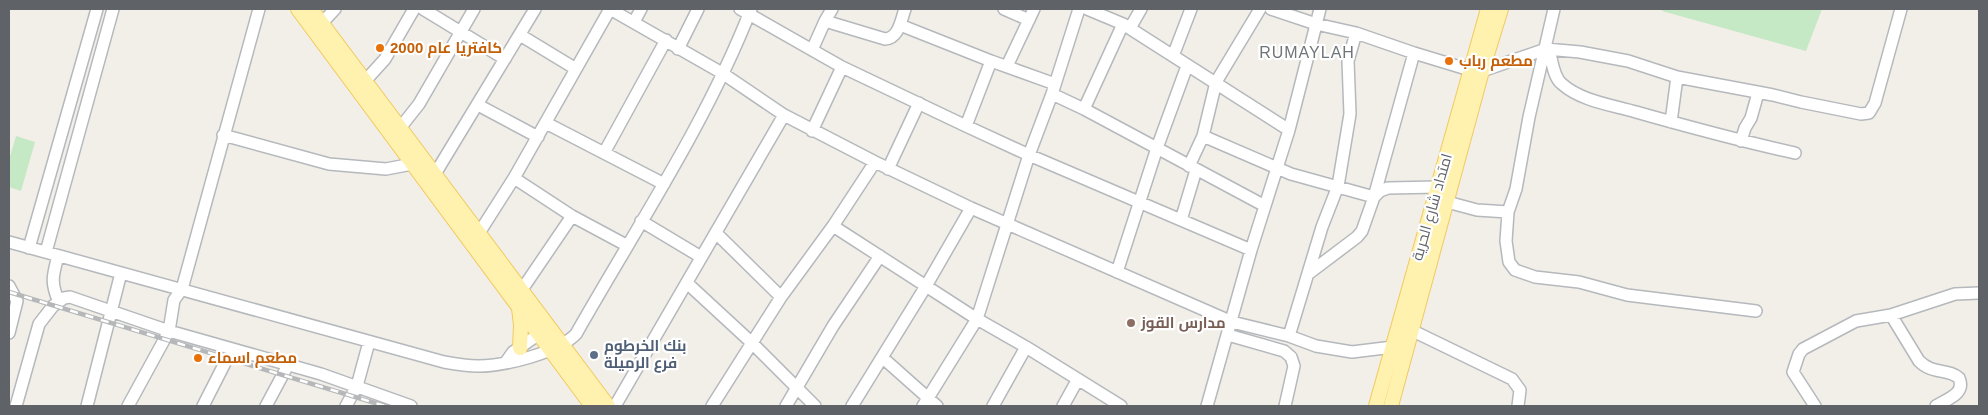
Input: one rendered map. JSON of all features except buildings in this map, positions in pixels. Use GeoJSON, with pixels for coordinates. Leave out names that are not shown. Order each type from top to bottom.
{"type":"FeatureCollection","features":[{"type":"Feature","properties":{"kind":"main road"},"geometry":{"type":"LineString","coordinates":[[298,9],[519,307],[544,331]]}},
{"type":"Feature","properties":{"kind":"main road"},"geometry":{"type":"LineString","coordinates":[[311,9],[521,291],[544,331],[608,406]]}},
{"type":"Feature","properties":{"kind":"main road","name":"امتداد شارع الحرية"},"geometry":{"type":"LineString","coordinates":[[1390,406],[1447,202],[1488,9]]}},
{"type":"Feature","properties":{"kind":"main road","name":"امتداد شارع الحرية"},"geometry":{"type":"LineString","coordinates":[[1376,406],[1438,187],[1476,71],[1501,9]]}},
{"type":"Feature","properties":{"kind":"main road"},"geometry":{"type":"LineString","coordinates":[[519,307],[521,325],[520,348]]}},
{"type":"Feature","properties":{"kind":"main road"},"geometry":{"type":"LineString","coordinates":[[556,347],[592,406]]}},
{"type":"Feature","properties":{"kind":"street"},"geometry":{"type":"LineString","coordinates":[[29,248],[97,9]]}},
{"type":"Feature","properties":{"kind":"street"},"geometry":{"type":"LineString","coordinates":[[46,252],[113,9]]}},
{"type":"Feature","properties":{"kind":"street"},"geometry":{"type":"LineString","coordinates":[[128,406],[169,331],[174,300],[182,289],[259,9]]}},
{"type":"Feature","properties":{"kind":"street"},"geometry":{"type":"LineString","coordinates":[[322,23],[335,9]]}},
{"type":"Feature","properties":{"kind":"street"},"geometry":{"type":"LineString","coordinates":[[365,81],[385,59],[414,9]]}},
{"type":"Feature","properties":{"kind":"street"},"geometry":{"type":"LineString","coordinates":[[423,9],[505,59]]}},
{"type":"Feature","properties":{"kind":"street"},"geometry":{"type":"LineString","coordinates":[[400,128],[419,104],[474,9]]}},
{"type":"Feature","properties":{"kind":"street"},"geometry":{"type":"LineString","coordinates":[[434,174],[478,105],[535,9]]}},
{"type":"Feature","properties":{"kind":"street"},"geometry":{"type":"LineString","coordinates":[[479,233],[538,137],[610,9],[722,73],[784,115],[812,131],[971,208],[1232,322],[1289,336],[1316,346],[1352,352],[1392,346]]}},
{"type":"Feature","properties":{"kind":"street"},"geometry":{"type":"LineString","coordinates":[[634,22],[641,9]]}},
{"type":"Feature","properties":{"kind":"street"},"geometry":{"type":"LineString","coordinates":[[678,49],[698,9]]}},
{"type":"Feature","properties":{"kind":"street"},"geometry":{"type":"LineString","coordinates":[[812,50],[832,9]]}},
{"type":"Feature","properties":{"kind":"street"},"geometry":{"type":"LineString","coordinates":[[825,21],[885,39],[894,35],[900,25],[905,9]]}},
{"type":"Feature","properties":{"kind":"street"},"geometry":{"type":"LineString","coordinates":[[1004,9],[1029,20]]}},
{"type":"Feature","properties":{"kind":"street"},"geometry":{"type":"LineString","coordinates":[[1007,66],[1034,9]]}},
{"type":"Feature","properties":{"kind":"street"},"geometry":{"type":"LineString","coordinates":[[925,402],[977,319],[1029,156],[1054,89],[1079,9]]}},
{"type":"Feature","properties":{"kind":"street"},"geometry":{"type":"LineString","coordinates":[[1087,9],[1127,26],[1289,130]]}},
{"type":"Feature","properties":{"kind":"street"},"geometry":{"type":"LineString","coordinates":[[1084,109],[1127,26],[1141,9]]}},
{"type":"Feature","properties":{"kind":"street"},"geometry":{"type":"LineString","coordinates":[[1173,56],[1191,9]]}},
{"type":"Feature","properties":{"kind":"street"},"geometry":{"type":"LineString","coordinates":[[1181,220],[1192,168],[1203,136],[1216,82],[1260,9]]}},
{"type":"Feature","properties":{"kind":"street"},"geometry":{"type":"LineString","coordinates":[[1271,9],[1316,24],[1356,32],[1414,53],[1476,71],[1547,49],[1580,52],[1628,61],[1677,77],[1861,114],[1869,113],[1875,103],[1901,9]]}},
{"type":"Feature","properties":{"kind":"street"},"geometry":{"type":"LineString","coordinates":[[1207,406],[1251,250],[1289,130],[1320,9]]}},
{"type":"Feature","properties":{"kind":"street"},"geometry":{"type":"LineString","coordinates":[[1554,9],[1547,49],[1529,117],[1516,189],[1508,212],[1506,241],[1509,262],[1515,270],[1535,277],[1579,282],[1627,295],[1756,311]]}},
{"type":"Feature","properties":{"kind":"street"},"geometry":{"type":"LineString","coordinates":[[9,242],[444,362],[470,366],[519,361],[556,347],[576,334],[626,245],[664,184],[722,73],[746,10],[842,67],[1029,156],[1251,250]]}},
{"type":"Feature","properties":{"kind":"street"},"geometry":{"type":"LineString","coordinates":[[900,25],[1007,66],[1054,89],[1084,109],[1265,206]]}},
{"type":"Feature","properties":{"kind":"street"},"geometry":{"type":"LineString","coordinates":[[1289,336],[1322,227],[1338,186],[1350,114],[1348,61],[1356,32]]}},
{"type":"Feature","properties":{"kind":"street"},"geometry":{"type":"LineString","coordinates":[[520,36],[576,69]]}},
{"type":"Feature","properties":{"kind":"street"},"geometry":{"type":"LineString","coordinates":[[604,153],[666,40]]}},
{"type":"Feature","properties":{"kind":"street"},"geometry":{"type":"LineString","coordinates":[[1547,49],[1560,83],[1571,92],[1671,122],[1795,153]]}},
{"type":"Feature","properties":{"kind":"street"},"geometry":{"type":"LineString","coordinates":[[1308,274],[1357,237],[1362,231],[1374,197],[1414,53]]}},
{"type":"Feature","properties":{"kind":"street"},"geometry":{"type":"LineString","coordinates":[[966,126],[991,61]]}},
{"type":"Feature","properties":{"kind":"street"},"geometry":{"type":"LineString","coordinates":[[1118,272],[1157,148],[1188,66]]}},
{"type":"Feature","properties":{"kind":"street"},"geometry":{"type":"LineString","coordinates":[[812,131],[842,67]]}},
{"type":"Feature","properties":{"kind":"street"},"geometry":{"type":"LineString","coordinates":[[1671,122],[1677,77]]}},
{"type":"Feature","properties":{"kind":"street"},"geometry":{"type":"LineString","coordinates":[[1741,141],[1745,128],[1751,118],[1758,93]]}},
{"type":"Feature","properties":{"kind":"street"},"geometry":{"type":"LineString","coordinates":[[72,95],[89,99]]}},
{"type":"Feature","properties":{"kind":"street"},"geometry":{"type":"LineString","coordinates":[[888,169],[919,103]]}},
{"type":"Feature","properties":{"kind":"street"},"geometry":{"type":"LineString","coordinates":[[478,105],[538,137]]}},
{"type":"Feature","properties":{"kind":"street"},"geometry":{"type":"LineString","coordinates":[[615,406],[784,115]]}},
{"type":"Feature","properties":{"kind":"street"},"geometry":{"type":"LineString","coordinates":[[65,121],[82,126]]}},
{"type":"Feature","properties":{"kind":"street"},"geometry":{"type":"LineString","coordinates":[[546,123],[664,184]]}},
{"type":"Feature","properties":{"kind":"street"},"geometry":{"type":"LineString","coordinates":[[223,135],[329,164],[386,170],[412,164]]}},
{"type":"Feature","properties":{"kind":"street"},"geometry":{"type":"LineString","coordinates":[[1203,136],[1277,168],[1317,182],[1374,197]]}},
{"type":"Feature","properties":{"kind":"street"},"geometry":{"type":"LineString","coordinates":[[727,406],[715,402],[781,297],[833,226],[875,162]]}},
{"type":"Feature","properties":{"kind":"street"},"geometry":{"type":"LineString","coordinates":[[514,178],[572,216],[626,245]]}},
{"type":"Feature","properties":{"kind":"street"},"geometry":{"type":"LineString","coordinates":[[1374,197],[1380,191],[1388,188],[1438,187]]}},
{"type":"Feature","properties":{"kind":"street"},"geometry":{"type":"LineString","coordinates":[[1447,202],[1477,210],[1508,212]]}},
{"type":"Feature","properties":{"kind":"street"},"geometry":{"type":"LineString","coordinates":[[852,406],[883,358],[971,208]]}},
{"type":"Feature","properties":{"kind":"street"},"geometry":{"type":"LineString","coordinates":[[521,291],[572,216]]}},
{"type":"Feature","properties":{"kind":"street"},"geometry":{"type":"LineString","coordinates":[[641,222],[701,257]]}},
{"type":"Feature","properties":{"kind":"street"},"geometry":{"type":"LineString","coordinates":[[833,226],[977,319],[1121,406]]}},
{"type":"Feature","properties":{"kind":"street"},"geometry":{"type":"LineString","coordinates":[[716,233],[781,297]]}},
{"type":"Feature","properties":{"kind":"street"},"geometry":{"type":"LineString","coordinates":[[58,256],[52,281],[53,290],[59,302]]}},
{"type":"Feature","properties":{"kind":"street"},"geometry":{"type":"LineString","coordinates":[[786,406],[833,326],[880,256]]}},
{"type":"Feature","properties":{"kind":"street"},"geometry":{"type":"LineString","coordinates":[[86,406],[121,273]]}},
{"type":"Feature","properties":{"kind":"street"},"geometry":{"type":"LineString","coordinates":[[687,283],[752,343],[815,406]]}},
{"type":"Feature","properties":{"kind":"street"},"geometry":{"type":"LineString","coordinates":[[9,286],[17,301],[9,333]]}},
{"type":"Feature","properties":{"kind":"street"},"geometry":{"type":"LineString","coordinates":[[1815,406],[1793,372],[1799,354],[1810,345],[1856,321],[1891,315],[1955,294],[1979,293]]}},
{"type":"Feature","properties":{"kind":"street"},"geometry":{"type":"LineString","coordinates":[[16,406],[39,324],[43,317],[59,302],[70,297],[169,331],[357,386],[411,406]]}},
{"type":"Feature","properties":{"kind":"street"},"geometry":{"type":"LineString","coordinates":[[1891,315],[1923,366],[1936,371],[1952,373],[1959,378],[1961,387],[1958,392],[1936,406]]}},
{"type":"Feature","properties":{"kind":"street"},"geometry":{"type":"LineString","coordinates":[[1412,330],[1512,379],[1520,390],[1518,406]]}},
{"type":"Feature","properties":{"kind":"street"},"geometry":{"type":"LineString","coordinates":[[506,362],[513,352],[544,331]]}},
{"type":"Feature","properties":{"kind":"street"},"geometry":{"type":"LineString","coordinates":[[1228,335],[1284,352],[1291,357],[1294,366],[1285,406]]}},
{"type":"Feature","properties":{"kind":"street"},"geometry":{"type":"LineString","coordinates":[[346,406],[357,386],[369,342]]}},
{"type":"Feature","properties":{"kind":"street"},"geometry":{"type":"LineString","coordinates":[[993,406],[1026,347]]}},
{"type":"Feature","properties":{"kind":"street"},"geometry":{"type":"LineString","coordinates":[[203,406],[232,349]]}},
{"type":"Feature","properties":{"kind":"street"},"geometry":{"type":"LineString","coordinates":[[883,358],[925,402],[937,406]]}},
{"type":"Feature","properties":{"kind":"street"},"geometry":{"type":"LineString","coordinates":[[266,406],[288,365]]}},
{"type":"Feature","properties":{"kind":"street"},"geometry":{"type":"LineString","coordinates":[[1063,406],[1078,380]]}},
{"type":"Feature","properties":{"kind":"green space"},"geometry":{"type":"Polygon","coordinates":[[[1663,9],[1822,9],[1806,51],[1662,11],[1663,9]]]}},
{"type":"Feature","properties":{"kind":"green space"},"geometry":{"type":"Polygon","coordinates":[[[16,136],[35,142],[21,191],[9,187],[9,160],[16,136]]]}},
{"type":"Feature","properties":{"kind":"railway"},"geometry":{"type":"LineString","coordinates":[[9,292],[385,406]]}},
{"type":"Feature","properties":{"kind":"place","name":"كافتريا عام 2000"},"geometry":{"type":"Point","coordinates":[380,48]}},
{"type":"Feature","properties":{"kind":"place","name":"مطعم رباب"},"geometry":{"type":"Point","coordinates":[1449,61]}},
{"type":"Feature","properties":{"kind":"place","name":"مدارس القوز"},"geometry":{"type":"Point","coordinates":[1131,323]}},
{"type":"Feature","properties":{"kind":"place","name":"بنك الخرطوم فرع الرميلة"},"geometry":{"type":"Point","coordinates":[594,355]}},
{"type":"Feature","properties":{"kind":"place","name":"مطعم اسماء"},"geometry":{"type":"Point","coordinates":[198,358]}},
{"type":"Feature","properties":{"kind":"district","name":"RUMAYLAH"},"geometry":{"type":"Point","coordinates":[1307,52]}}]}
